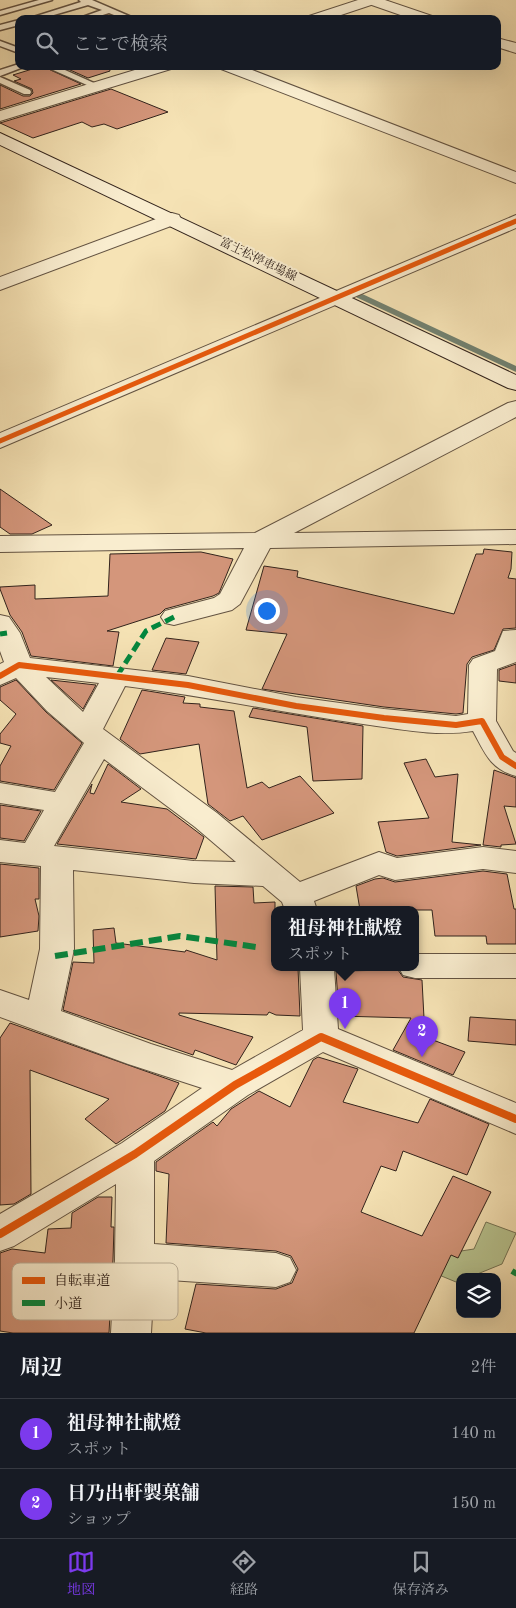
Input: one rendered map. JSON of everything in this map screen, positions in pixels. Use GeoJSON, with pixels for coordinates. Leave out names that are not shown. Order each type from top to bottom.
{"type":"FeatureCollection","features":[{"type":"Feature","properties":{"kind":"street"},"geometry":{"type":"LineString","coordinates":[[328,15],[378,1],[416,15]]}},
{"type":"Feature","properties":{"kind":"street"},"geometry":{"type":"LineString","coordinates":[[501,43],[516,48]]}},
{"type":"Feature","properties":{"kind":"street"},"geometry":{"type":"LineString","coordinates":[[0,116],[153,70]]}},
{"type":"Feature","properties":{"kind":"street"},"geometry":{"type":"LineString","coordinates":[[238,70],[516,178]]}},
{"type":"Feature","properties":{"kind":"street","name":"富士松停車場線"},"geometry":{"type":"LineString","coordinates":[[0,138],[516,383]]}},
{"type":"Feature","properties":{"kind":"street"},"geometry":{"type":"LineString","coordinates":[[0,284],[172,219]]}},
{"type":"Feature","properties":{"kind":"street"},"geometry":{"type":"LineString","coordinates":[[0,441],[516,221]]}},
{"type":"Feature","properties":{"kind":"street"},"geometry":{"type":"LineString","coordinates":[[174,617],[223,604],[231,598],[261,540],[516,408]]}},
{"type":"Feature","properties":{"kind":"street"},"geometry":{"type":"LineString","coordinates":[[0,544],[516,537]]}},
{"type":"Feature","properties":{"kind":"street"},"geometry":{"type":"LineString","coordinates":[[0,623],[7,633],[10,671],[206,820],[271,875],[299,903],[379,862],[395,869],[483,858],[516,862]]}},
{"type":"Feature","properties":{"kind":"street"},"geometry":{"type":"LineString","coordinates":[[516,638],[513,638],[507,656],[483,665],[482,721],[502,757],[516,766]]}},
{"type":"Feature","properties":{"kind":"street"},"geometry":{"type":"LineString","coordinates":[[10,671],[117,676],[188,685],[296,706],[384,718],[456,725],[482,721]]}},
{"type":"Feature","properties":{"kind":"street"},"geometry":{"type":"LineString","coordinates":[[42,1018],[57,948],[46,856],[63,802],[94,736],[117,676]]}},
{"type":"Feature","properties":{"kind":"street"},"geometry":{"type":"LineString","coordinates":[[0,793],[63,802]]}},
{"type":"Feature","properties":{"kind":"street"},"geometry":{"type":"LineString","coordinates":[[0,851],[194,872],[271,875]]}},
{"type":"Feature","properties":{"kind":"street"},"geometry":{"type":"LineString","coordinates":[[419,966],[516,966]]}},
{"type":"Feature","properties":{"kind":"street"},"geometry":{"type":"LineString","coordinates":[[317,971],[320,1038]]}},
{"type":"Feature","properties":{"kind":"street"},"geometry":{"type":"LineString","coordinates":[[0,1003],[235,1085]]}},
{"type":"Feature","properties":{"kind":"street"},"geometry":{"type":"LineString","coordinates":[[0,1234],[135,1154],[235,1085],[320,1038]]}},
{"type":"Feature","properties":{"kind":"street"},"geometry":{"type":"LineString","coordinates":[[320,1038],[466,1097],[516,1120]]}},
{"type":"Feature","properties":{"kind":"street"},"geometry":{"type":"LineString","coordinates":[[135,1154],[135,1263]]}},
{"type":"Feature","properties":{"kind":"street"},"geometry":{"type":"LineString","coordinates":[[135,1260],[177,1263]]}},
{"type":"Feature","properties":{"kind":"street"},"geometry":{"type":"LineString","coordinates":[[178,1263],[276,1270]]}},
{"type":"Feature","properties":{"kind":"street"},"geometry":{"type":"LineString","coordinates":[[131,1333],[132,1320]]}},
{"type":"Feature","properties":{"kind":"lane"},"geometry":{"type":"LineString","coordinates":[[0,14],[48,0]]}},
{"type":"Feature","properties":{"kind":"lane"},"geometry":{"type":"LineString","coordinates":[[43,15],[86,1],[122,15]]}},
{"type":"Feature","properties":{"kind":"lane"},"geometry":{"type":"LineString","coordinates":[[94,15],[110,10]]}},
{"type":"Feature","properties":{"kind":"lane"},"geometry":{"type":"LineString","coordinates":[[0,28],[15,23]]}},
{"type":"Feature","properties":{"kind":"lane"},"geometry":{"type":"LineString","coordinates":[[0,44],[11,39]]}},
{"type":"Feature","properties":{"kind":"lane"},"geometry":{"type":"LineString","coordinates":[[0,44],[15,52]]}},
{"type":"Feature","properties":{"kind":"lane"},"geometry":{"type":"LineString","coordinates":[[0,73],[15,68]]}},
{"type":"Feature","properties":{"kind":"lane"},"geometry":{"type":"LineString","coordinates":[[59,70],[102,86]]}},
{"type":"Feature","properties":{"kind":"lane"},"geometry":{"type":"LineString","coordinates":[[65,70],[102,86]]}},
{"type":"Feature","properties":{"kind":"lane"},"geometry":{"type":"LineString","coordinates":[[0,80],[27,92]]}},
{"type":"Feature","properties":{"kind":"green space"},"geometry":{"type":"Polygon","coordinates":[[[486,1222],[516,1233],[502,1264],[480,1273],[456,1273],[456,1282],[427,1270],[435,1255],[474,1249],[486,1222]]]}},
{"type":"Feature","properties":{"kind":"building"},"geometry":{"type":"Polygon","coordinates":[[[29,70],[51,70],[81,84],[0,109],[0,85],[23,96],[30,96],[33,93],[32,89],[14,81],[21,79],[13,75],[29,70]]]}},
{"type":"Feature","properties":{"kind":"building"},"geometry":{"type":"Polygon","coordinates":[[[70,70],[110,70],[110,71],[88,78],[70,70]]]}},
{"type":"Feature","properties":{"kind":"building"},"geometry":{"type":"Polygon","coordinates":[[[111,89],[168,112],[117,129],[104,124],[92,127],[82,122],[33,138],[0,123],[111,89]]]}},
{"type":"Feature","properties":{"kind":"building"},"geometry":{"type":"Polygon","coordinates":[[[0,489],[52,525],[32,534],[10,534],[0,527],[0,489]]]}},
{"type":"Feature","properties":{"kind":"building"},"geometry":{"type":"Polygon","coordinates":[[[484,549],[512,552],[511,569],[508,578],[516,579],[516,628],[503,629],[494,650],[472,657],[467,664],[463,713],[456,714],[384,707],[262,689],[287,634],[246,630],[264,566],[298,571],[297,577],[454,614],[476,554],[483,554],[484,549]]]}},
{"type":"Feature","properties":{"kind":"building"},"geometry":{"type":"Polygon","coordinates":[[[201,552],[233,559],[219,593],[165,609],[160,614],[107,631],[119,632],[113,666],[31,656],[22,632],[10,615],[0,589],[0,587],[35,585],[35,599],[108,596],[110,554],[201,552]]]}},
{"type":"Feature","properties":{"kind":"building"},"geometry":{"type":"Polygon","coordinates":[[[166,638],[199,642],[186,674],[152,670],[166,638]]]}},
{"type":"Feature","properties":{"kind":"building"},"geometry":{"type":"Polygon","coordinates":[[[516,664],[516,683],[499,681],[499,670],[516,664]]]}},
{"type":"Feature","properties":{"kind":"building"},"geometry":{"type":"Polygon","coordinates":[[[16,680],[46,712],[82,743],[54,790],[0,781],[0,766],[11,746],[0,743],[0,734],[16,714],[0,700],[0,687],[16,680]]]}},
{"type":"Feature","properties":{"kind":"building"},"geometry":{"type":"Polygon","coordinates":[[[51,680],[96,685],[83,709],[51,680]]]}},
{"type":"Feature","properties":{"kind":"building"},"geometry":{"type":"Polygon","coordinates":[[[142,690],[185,697],[183,703],[200,704],[200,707],[234,711],[247,788],[262,782],[269,788],[300,776],[334,813],[262,840],[243,816],[230,821],[208,804],[199,744],[140,754],[120,739],[142,690]]]}},
{"type":"Feature","properties":{"kind":"building"},"geometry":{"type":"Polygon","coordinates":[[[253,708],[363,726],[362,779],[313,781],[307,727],[249,717],[253,708]]]}},
{"type":"Feature","properties":{"kind":"building"},"geometry":{"type":"Polygon","coordinates":[[[426,759],[435,777],[458,774],[452,842],[481,845],[397,856],[386,852],[378,822],[429,818],[404,763],[426,759]]]}},
{"type":"Feature","properties":{"kind":"building"},"geometry":{"type":"Polygon","coordinates":[[[108,764],[141,789],[121,802],[167,809],[204,837],[196,859],[57,844],[92,784],[90,793],[94,794],[108,764]]]}},
{"type":"Feature","properties":{"kind":"building"},"geometry":{"type":"Polygon","coordinates":[[[494,770],[516,778],[516,807],[504,806],[516,844],[501,845],[501,847],[483,845],[494,770]]]}},
{"type":"Feature","properties":{"kind":"building"},"geometry":{"type":"Polygon","coordinates":[[[0,805],[41,811],[24,841],[0,838],[0,805]]]}},
{"type":"Feature","properties":{"kind":"building"},"geometry":{"type":"Polygon","coordinates":[[[0,864],[39,868],[39,899],[35,899],[39,916],[38,931],[0,937],[0,864]]]}},
{"type":"Feature","properties":{"kind":"building"},"geometry":{"type":"Polygon","coordinates":[[[483,871],[507,874],[514,909],[516,909],[516,944],[487,944],[486,936],[435,936],[432,910],[419,910],[419,906],[359,906],[356,886],[383,878],[395,882],[483,871]]]}},
{"type":"Feature","properties":{"kind":"building"},"geometry":{"type":"Polygon","coordinates":[[[215,886],[253,887],[254,903],[275,902],[275,906],[271,906],[271,971],[298,971],[300,1016],[276,1015],[269,1012],[267,1015],[179,1013],[179,1015],[253,1037],[236,1065],[195,1050],[193,1055],[63,1010],[73,962],[94,963],[93,930],[114,928],[116,943],[185,952],[186,950],[217,960],[215,886]]]}},
{"type":"Feature","properties":{"kind":"building"},"geometry":{"type":"Polygon","coordinates":[[[336,971],[399,971],[403,977],[422,980],[425,1037],[465,1052],[453,1075],[393,1050],[411,1018],[339,1016],[336,971]]]}},
{"type":"Feature","properties":{"kind":"building"},"geometry":{"type":"Polygon","coordinates":[[[470,1017],[516,1020],[516,1045],[468,1041],[470,1017]]]}},
{"type":"Feature","properties":{"kind":"building"},"geometry":{"type":"Polygon","coordinates":[[[10,1023],[179,1083],[165,1111],[116,1144],[85,1119],[109,1099],[30,1070],[31,1194],[14,1204],[0,1205],[0,1038],[10,1023]]]}},
{"type":"Feature","properties":{"kind":"building"},"geometry":{"type":"Polygon","coordinates":[[[318,1057],[358,1069],[343,1102],[418,1123],[430,1099],[489,1124],[467,1175],[403,1151],[396,1171],[381,1166],[361,1212],[422,1236],[453,1176],[491,1192],[458,1258],[451,1255],[414,1333],[206,1333],[185,1329],[196,1284],[276,1289],[292,1283],[298,1269],[291,1256],[276,1251],[166,1243],[169,1174],[156,1171],[156,1162],[213,1122],[217,1126],[231,1109],[259,1091],[290,1107],[313,1060],[318,1057]]]}},
{"type":"Feature","properties":{"kind":"building"},"geometry":{"type":"Polygon","coordinates":[[[98,1197],[112,1197],[111,1227],[114,1227],[113,1263],[12,1263],[12,1320],[110,1320],[109,1333],[13,1333],[0,1331],[0,1253],[12,1249],[45,1253],[48,1229],[71,1228],[72,1213],[98,1197]]]}},
{"type":"Feature","properties":{"kind":"waterway"},"geometry":{"type":"LineString","coordinates":[[358,295],[516,369]]}},
{"type":"Feature","properties":{"kind":"marked path"},"geometry":{"type":"LineString","coordinates":[[117,676],[146,631],[174,617]]}},
{"type":"Feature","properties":{"kind":"marked path"},"geometry":{"type":"LineString","coordinates":[[0,634],[7,633]]}},
{"type":"Feature","properties":{"kind":"marked path"},"geometry":{"type":"LineString","coordinates":[[55,956],[180,936],[256,947]]}},
{"type":"Feature","properties":{"kind":"marked path"},"geometry":{"type":"LineString","coordinates":[[513,1275],[516,1270]]}},
{"type":"Feature","properties":{"kind":"cycle path"},"geometry":{"type":"LineString","coordinates":[[0,441],[516,221]]}},
{"type":"Feature","properties":{"kind":"cycle path"},"geometry":{"type":"LineString","coordinates":[[0,676],[19,665],[188,685],[296,706],[384,718],[456,725],[482,721],[502,757],[516,766]]}},
{"type":"Feature","properties":{"kind":"cycle path"},"geometry":{"type":"LineString","coordinates":[[0,1234],[135,1154],[235,1085],[321,1037],[516,1119]]}},
{"type":"Feature","properties":{"kind":"place","name":"祖母神社献燈"},"geometry":{"type":"Point","coordinates":[345,1029]}},
{"type":"Feature","properties":{"kind":"place","name":"日乃出軒製菓舗"},"geometry":{"type":"Point","coordinates":[422,1057]}}]}
